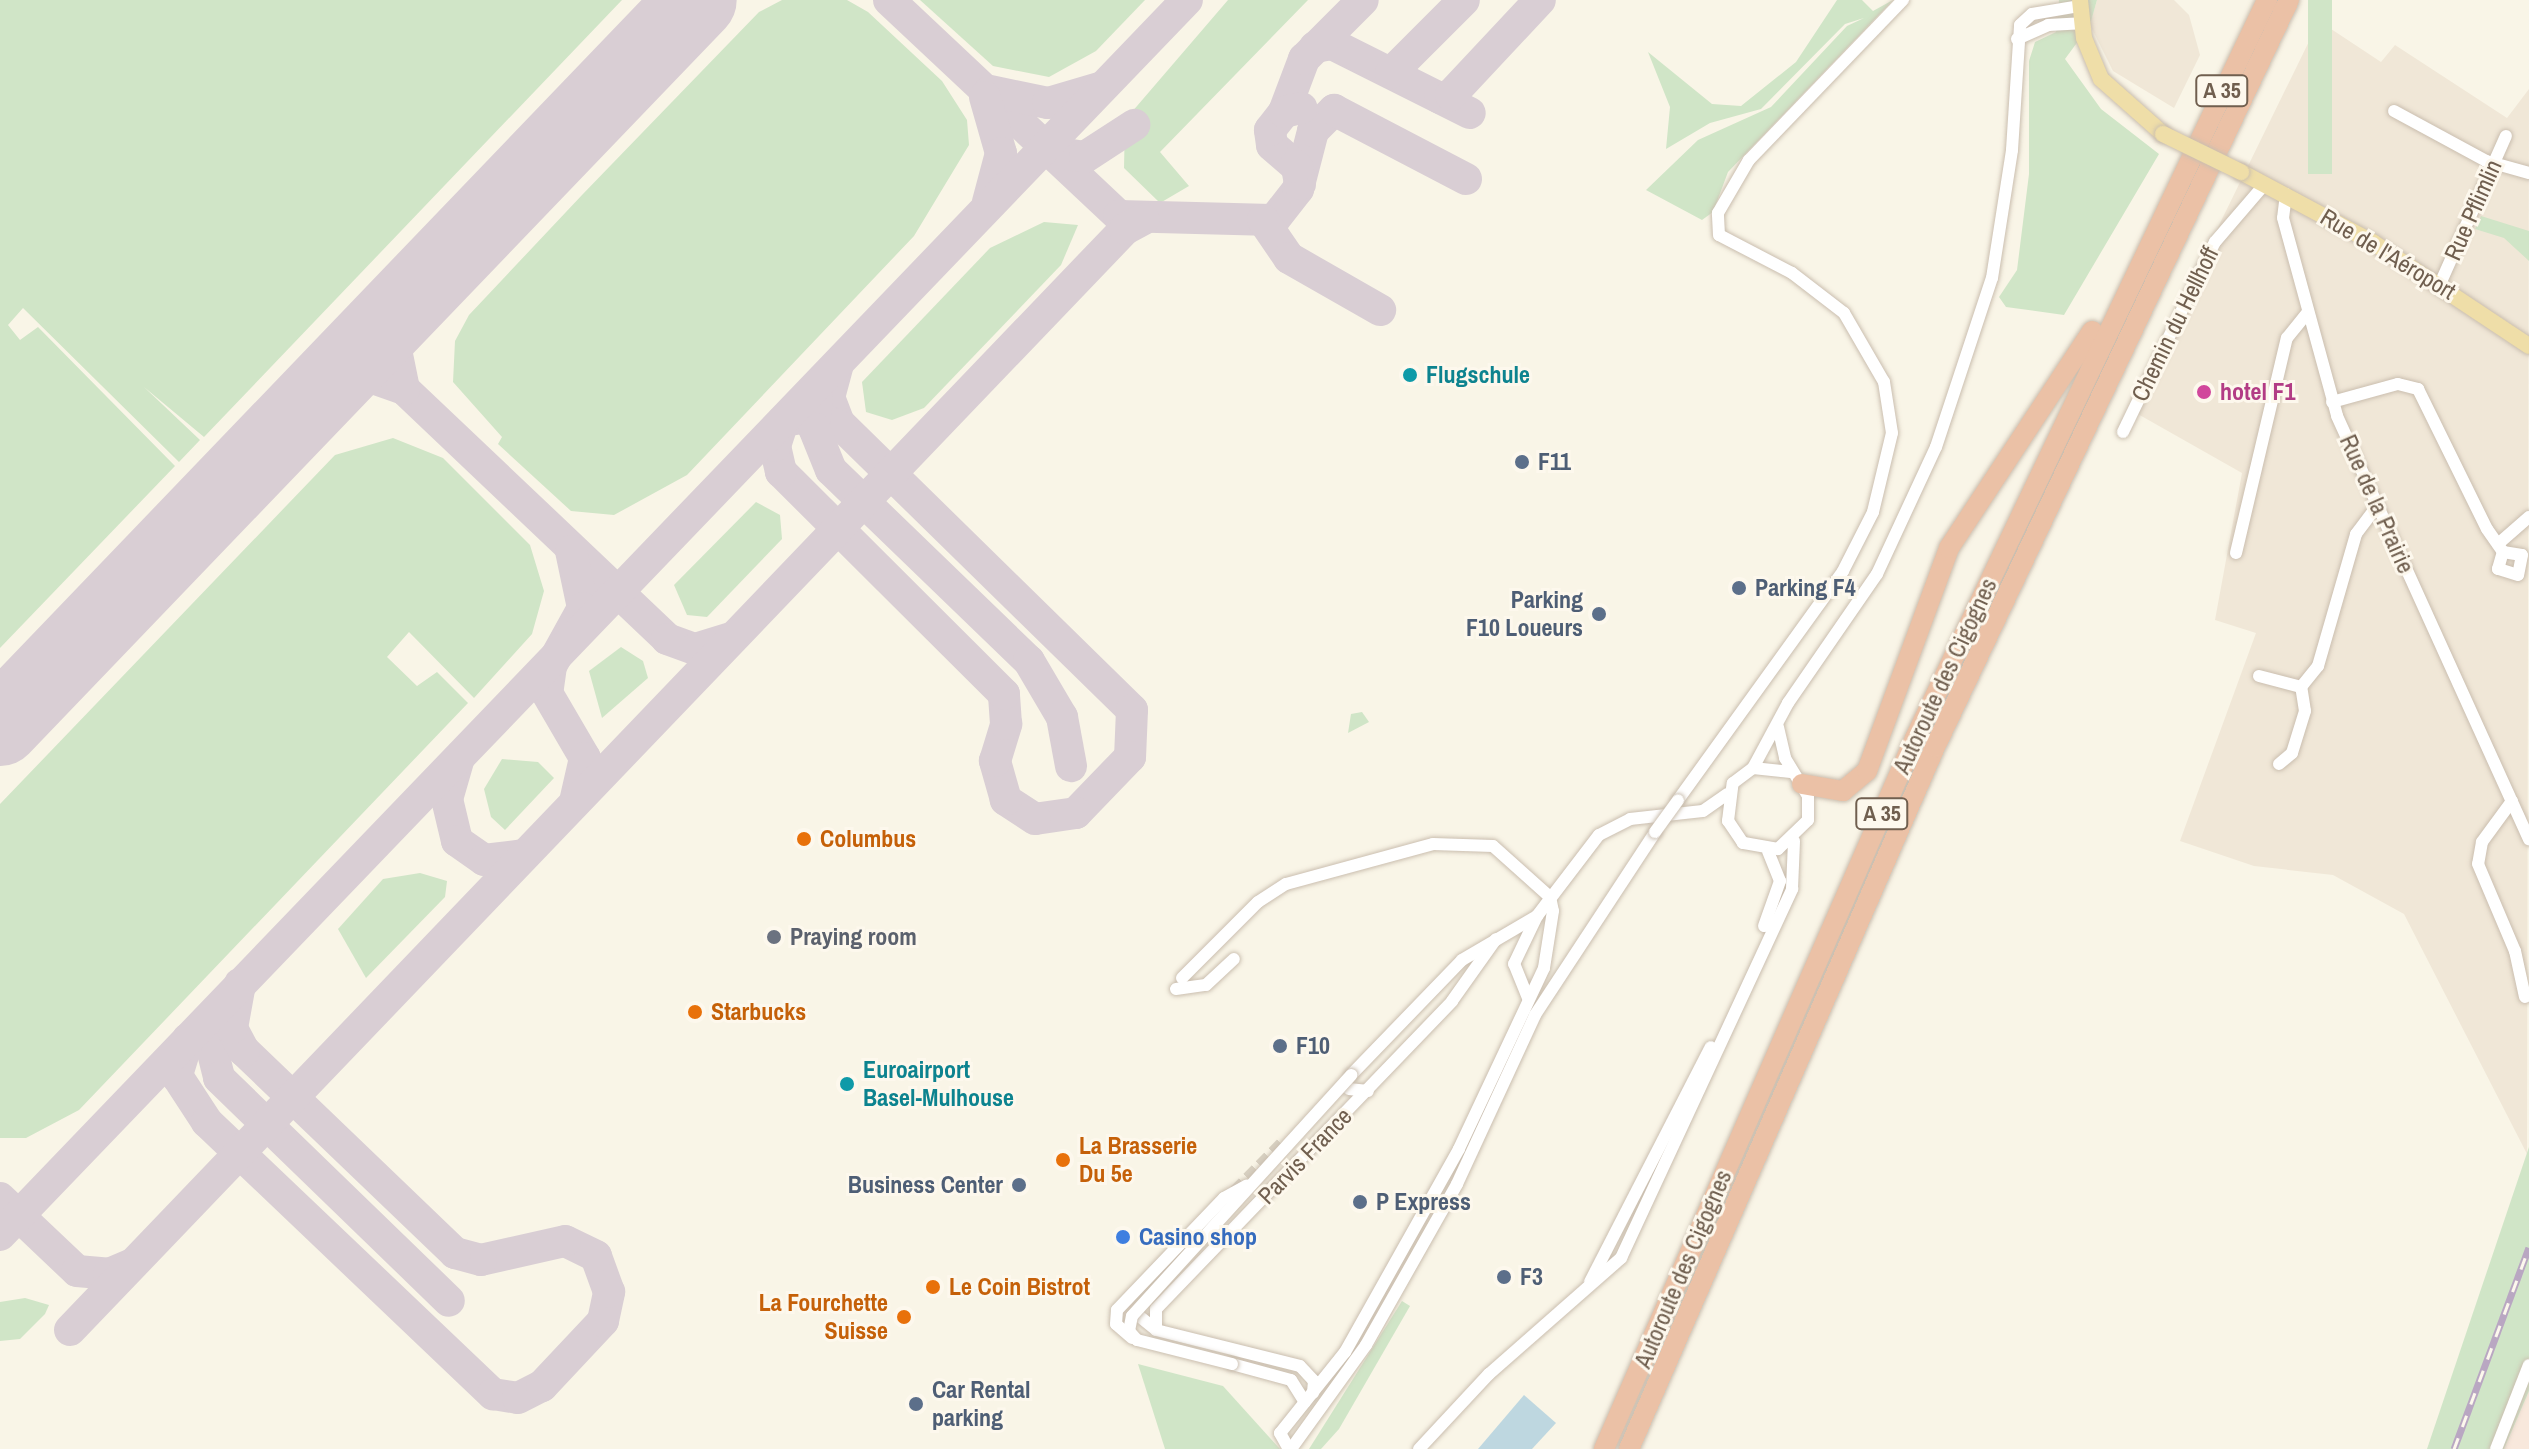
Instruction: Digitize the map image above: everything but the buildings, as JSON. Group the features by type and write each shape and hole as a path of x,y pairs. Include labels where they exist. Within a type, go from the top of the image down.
{"highway":[{"name":"Autoroute des Cigognes","path":"1604,1449 1915,738 2126,286 2267,0"},
{"name":"Autoroute des Cigognes","path":"1629,1449 1935,747 2289,0"},
{"path":"1797,778 1843,791 1867,771 1949,548 2126,286"},
{"path":"1642,1449 1675,1347"}],"main road":[{"name":"Rue de l'Aéroport","path":"2080,3 2081,23 2101,79 2163,134 2286,194 2440,284 2529,346"}],"street":[{"path":"1234,959 1206,985 1179,983 1258,902 1286,884 1433,844 1486,842 1550,897 1555,933 1528,998 1421,1220 1309,1398 1280,1433 1290,1449 1306,1432 1426,1243 1535,1015 1655,832 1843,571 1873,512 1892,433 1884,382 1873,356 1817,289 1719,235 1718,213 1749,160 1903,0"},
{"path":"1528,998 1514,964 1537,916 1550,897 1612,826 1703,811 1727,794 1753,768 1877,574 1936,447 1992,278 2012,150 2017,39 2032,14 2080,3"},
{"path":"2017,39 2048,25 2081,23"},
{"path":"2394,111 2496,163 2529,173"},
{"name":"Rue Pflimlin","path":"2440,284 2506,136"},
{"name":"Chemin du Hellhoff","path":"2123,432 2215,242 2264,185"},
{"name":"Rue de la Prairie","path":"2286,194 2283,218 2332,402 2529,840"},
{"path":"2236,553 2287,338 2307,313"},
{"path":"2332,402 2398,384 2418,389 2501,548 2529,517"},
{"path":"2279,764 2292,753 2305,711 2301,687 2318,666 2360,523 2377,506"},
{"path":"2259,676 2301,687"},
{"path":"1759,947 1792,889 1794,841 1810,808 1778,727"},
{"path":"1753,768 1797,778"},
{"path":"1422,1449 1489,1374 1621,1258 1653,1194 1759,947 1780,881 1768,851 1734,834 1727,794"},
{"path":"2512,801 2478,855 2515,951 2525,997"},
{"path":"1768,851 1794,841"},
{"path":"1309,1398 1291,1380 1137,1340 1129,1331 1132,1316 1351,1075 1462,960 1537,916"},
{"name":"Parvis France","path":"1156,1330 1156,1309 1452,1001 1496,939"},
{"path":"2515,951 2529,945"},
{"path":"1574,1301 1614,1247 1647,1168 1724,1028"},
{"path":"1349,1089 1368,1091"},
{"path":"1647,1168 1653,1194"},
{"path":"1139,1316 1156,1330 1300,1366 1314,1381 1309,1398"},
{"path":"2496,1449 2529,1365"}],"shaded area":[{"path":"2097,0 2174,0 2189,15 2200,55 2174,108 2113,71 2090,25"},
{"path":"2319,21 2381,62 2395,45 2507,118 2529,89 2527,1154 2404,914 2333,875 2254,866 2180,841 2256,633 2215,620 2242,473 2129,409"},
{"path":"2529,1391 2529,1449 2504,1449 2508,1441"}],"green space":[{"path":"0,0 622,0 204,437 144,387 200,440 179,462 23,308 8,325 20,340 38,327 175,466 0,648"},
{"path":"782,0 847,0 868,12 942,81 967,120 969,145 914,236 687,475 614,515 571,511 498,444 502,437 453,382 455,341 469,315 582,195 759,12"},
{"path":"920,0 1145,0 1096,51 1049,77 993,66"},
{"path":"1228,0 1308,0 1160,152 1189,186 1160,203 1124,168 1125,120"},
{"path":"1837,0 1862,0 1873,11 1893,0 1728,172 1713,212 1702,220 1646,190 1698,140 1771,107 1847,26 1864,18 1845,24 1761,109 1710,123 1666,149 1670,107 1648,52 1712,104 1741,106 1796,62"},
{"path":"2059,0 2097,0 2090,25 2065,59 2101,109 2159,154 2064,315 2006,307 1999,297 2017,270 2029,174 2029,61 2035,42 2056,32"},
{"path":"2308,0 2332,0 2332,174 2308,174"},
{"path":"2481,216 2529,231 2529,261 2504,238 2475,229"},
{"path":"1044,222 1078,225 1061,265 924,408 892,420 866,412 862,382 990,248"},
{"path":"393,438 443,458 530,545 544,591 532,634 474,698 409,632 387,657 417,686 437,672 468,703 79,1110 26,1138 0,1138 0,804 335,455"},
{"path":"756,502 780,515 782,539 707,617 687,615 674,585"},
{"path":"621,647 643,661 648,678 602,718 589,671"},
{"path":"1362,712 1369,722 1348,733 1351,714"},
{"path":"502,759 538,762 554,778 505,830 491,817 484,789"},
{"path":"420,873 447,881 445,897 366,978 338,929 383,879"},
{"path":"2529,1147 2529,1391 2504,1449 2427,1449"},
{"path":"25,1298 49,1305 45,1314 20,1339 0,1341 0,1302"},
{"path":"1402,1301 1410,1306 1339,1429 1321,1449 1309,1449"},
{"path":"1138,1364 1223,1386 1280,1449 1165,1449"}],"water":[{"path":"1524,1395 1556,1423 1532,1449 1478,1449"}],"taxiway":[{"path":"889,0 1119,216 1274,220 1298,189 1313,131 1334,110 1466,179"},
{"path":"0,1235 1187,0"},
{"path":"1284,112 1304,59 1363,0"},
{"path":"1391,73 1464,0"},
{"path":"1440,98 1451,95 1540,0"},
{"path":"1315,47 1332,44 1470,113"},
{"path":"990,91 1048,103 1099,88"},
{"path":"985,97 1001,153 988,202"},
{"path":"1300,184 1297,167 1272,145 1270,130 1284,112 1302,108"},
{"path":"1047,151 1085,157 1134,125"},
{"path":"70,1330 1125,229 1144,219"},
{"path":"1263,220 1289,258 1380,310"},
{"path":"321,392 361,374 404,389 393,335 411,298"},
{"path":"838,364 829,397 839,423 1132,710 1130,757 1076,813 1035,819 1006,800 995,761 1006,724 1004,694 781,472 775,446 783,421 814,416 844,428"},
{"path":"404,389 667,639 695,649 732,638"},
{"path":"817,399 814,428 831,470 1029,661 1062,717 1071,766"},
{"path":"571,551 583,608 551,666 547,693 585,758 575,802"},
{"path":"458,761 447,799 457,841 484,860 525,855"},
{"path":"188,1039 177,1076 207,1122 493,1394 518,1398 542,1386 603,1321 609,1292 596,1256 565,1241 481,1260 455,1253 244,1051 232,1028 240,984"},
{"path":"222,1006 211,1045 219,1078 449,1301"},
{"path":"0,1198 77,1271 109,1274 132,1264"}],"runway":[{"path":"0,726 697,0"}],"tunnel":[{"path":"1235,1191 1284,1141"}],"railway":[{"path":"2454,1449 2529,1247"}],"place":[{"name":"Flugschule","path":"1410,375"},
{"name":"hotel F1","path":"2204,392"},
{"name":"F11","path":"1522,462"},
{"name":"Parking F4","path":"1739,588"},
{"name":"Parking F10 Loueurs","path":"1599,614"},
{"name":"Columbus","path":"804,839"},
{"name":"Praying room","path":"774,937"},
{"name":"Starbucks","path":"695,1012"},
{"name":"F10","path":"1280,1046"},
{"name":"Euroairport Basel-Mulhouse","path":"847,1084"},
{"name":"La Brasserie Du 5e","path":"1063,1160"},
{"name":"Business Center","path":"1019,1185"},
{"name":"P Express","path":"1360,1202"},
{"name":"Casino shop","path":"1123,1237"},
{"name":"F3","path":"1504,1277"},
{"name":"Le Coin Bistrot","path":"933,1287"},
{"name":"La Fourchette Suisse","path":"904,1317"},
{"name":"Car Rental parking","path":"916,1404"}]}
